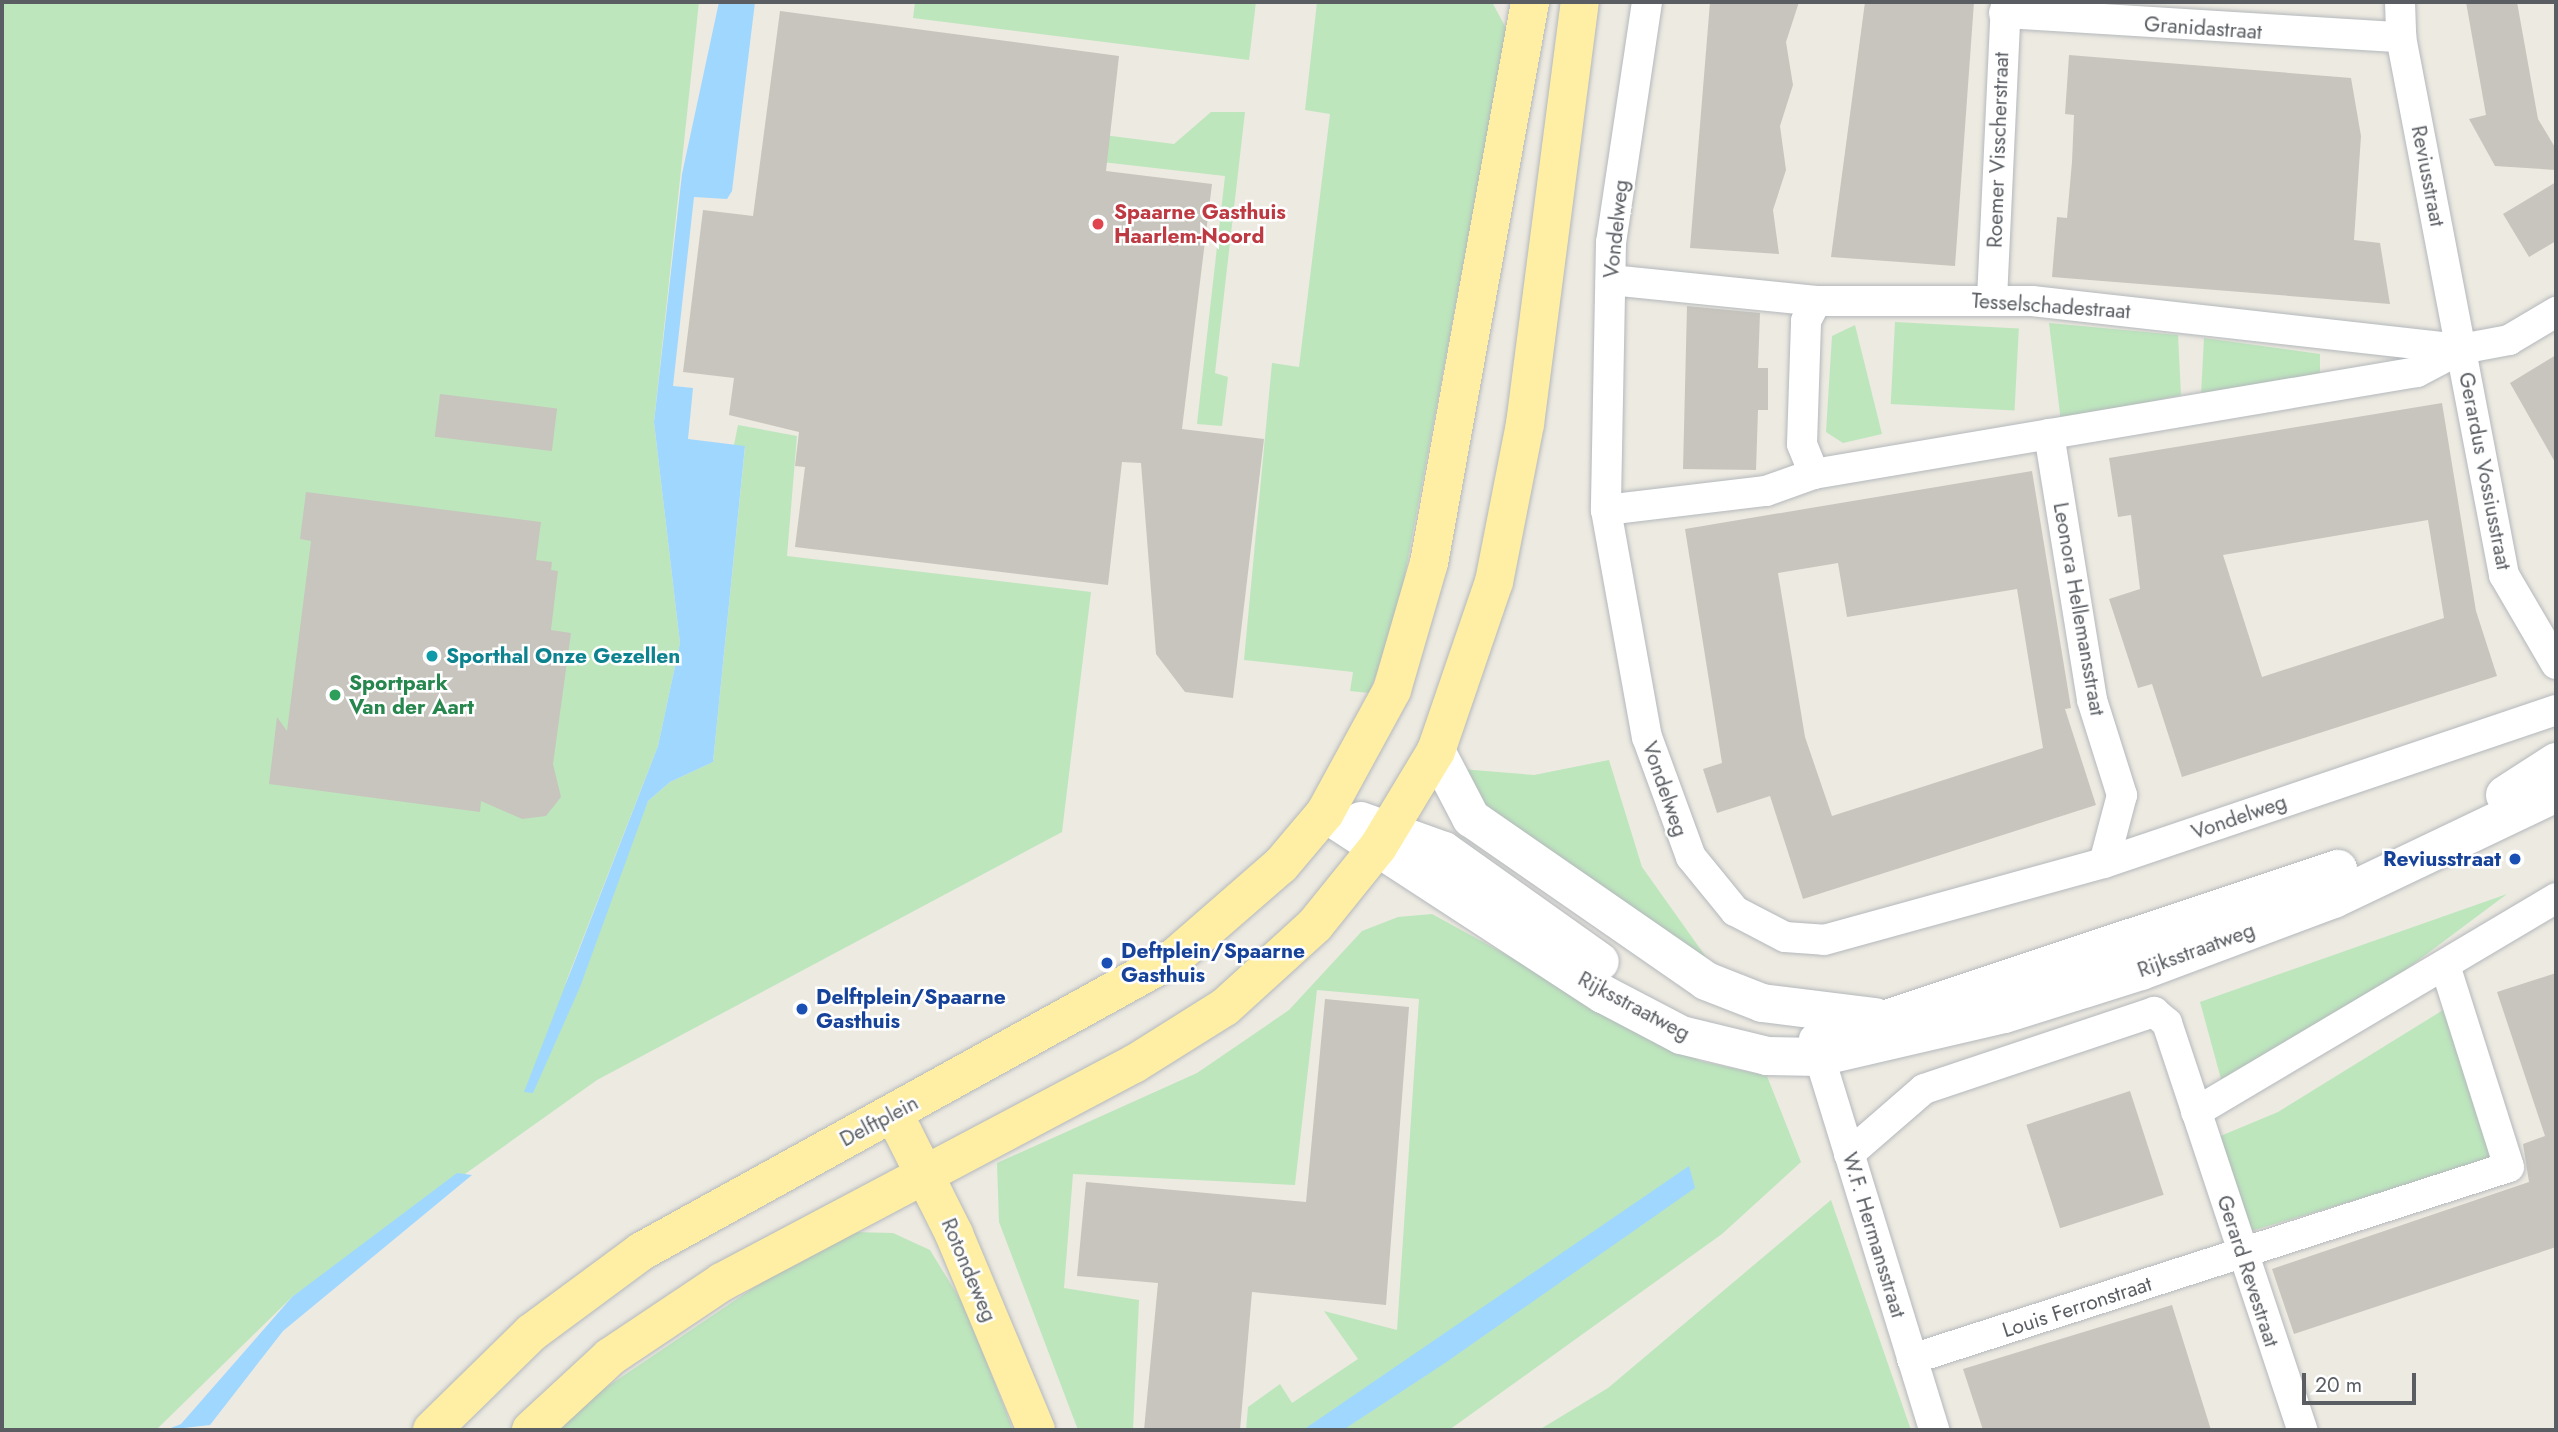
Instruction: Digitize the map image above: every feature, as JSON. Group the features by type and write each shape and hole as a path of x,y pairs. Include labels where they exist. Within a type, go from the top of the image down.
{"main road":[{"path":"1325,813 1392,690 1429,563 1530,2"},
{"path":"531,1430 610,1357 722,1282 925,1172 1135,1064 1225,1007 1315,925 1385,837 1436,751 1468,671 1510,505 1580,2"},
{"name":"Rijksstraatweg","path":"1436,751 1471,817 1706,981 1762,1003 1877,1018"},
{"name":"Rijksstraatweg","path":"1817,1048 1853,1033 1877,1018 2323,876 2503,796 2556,762"},
{"name":"Rijksstraatweg","path":"1325,813 1385,837 1603,994 1681,1035 1767,1056 2004,1014 2141,971 2334,899 2556,793"},
{"name":"Delftplein","path":"432,1430 531,1333 642,1251 1175,957 1281,865 1325,813"},
{"name":"Rotondeweg","path":"894,1114 925,1172 1036,1430"}],"street":[{"name":"Vondelweg","path":"1647,2 1611,280 1606,510 1623,626 1651,749 1691,857 1735,911 1785,937 1824,940 2104,863 2556,710"},
{"name":"Reviusstraat","path":"2400,2 2402,37 2461,349"},
{"name":"Granidastraat","path":"2005,7 2402,37"},
{"name":"Roemer Visscherstraat","path":"1992,299 2005,7"},
{"name":"Tesselschadestraat","path":"1611,280 1816,301 1992,299 2461,349 2509,340 2556,312"},
{"path":"1814,474 1802,444 1806,321 1816,301"},
{"name":"Tesselschadestraat","path":"1606,510 1766,491 1814,474 2417,372 2461,349"},
{"name":"Gerardus Vossiusstraat","path":"2461,349 2504,575 2556,664"},
{"name":"Leonora Hellemansstraat","path":"2049,435 2092,700 2122,795 2104,863"},
{"path":"2196,1112 2556,898"},
{"path":"2241,1254 2509,1167 2445,965"},
{"name":"Rijksstraatweg","path":"1849,1154 1924,1089 2154,1012 2167,1023 2196,1112"},
{"name":"W.F. Hermansstraat","path":"1817,1048 1934,1430"},
{"name":"Gerard Revestraat","path":"2196,1112 2241,1254 2302,1430"},
{"name":"Louis Ferronstraat","path":"1912,1359 2241,1254"}],"green space":[{"name":"Sportpark Van der Aart","path":"2,2 699,2 654,422 680,643 658,746 564,987 648,801 670,782 713,762 745,447 734,445 738,425 797,436 787,556 1091,592 1062,832 597,1080 292,1297 156,1430 2,1430"},
{"path":"915,2 1256,2 1249,60 913,18"},
{"path":"1317,2 1492,2 1507,30 1395,628 1369,693 1350,691 1353,672 1244,660 1272,363 1299,367 1330,114 1305,110"},
{"path":"1211,112 1245,112 1215,373 1228,377 1222,426 1197,424 1225,176 969,147 1010,123 1174,144"},
{"path":"1895,322 2019,328 2015,410 1891,404"},
{"path":"2049,323 2178,335 2181,395 2061,422"},
{"path":"1855,325 1882,434 1843,443 1826,432 1832,336"},
{"path":"2204,338 2320,354 2320,373 2201,395"},
{"path":"1609,760 1642,867 1716,971 1481,807 1461,769 1534,775"},
{"path":"2507,894 2404,971 2242,1074 2221,1079 2200,1002"},
{"path":"1432,914 1700,1061 1767,1076 1801,1162 1722,1234 1449,1430 1246,1430 1248,1407 1280,1384 1292,1403 1358,1359 1324,1311 1397,1330 1419,999 1317,990 1295,1185 1073,1174 1064,1288 1139,1300 1133,1430 1078,1430 999,1222 997,1163 1197,1073 1289,1010 1362,931 1398,917"},
{"path":"2448,1007 2493,1159 2248,1232 2218,1137 2278,1112"},
{"path":"1831,1200 1911,1430 1539,1430 1608,1388"},
{"path":"852,1232 893,1233 930,1250 966,1309 1013,1430 559,1430 589,1399 768,1278"}],"water":[{"path":"719,2 755,2 732,191 727,199 694,197 673,386 693,388 688,439 745,446 713,762 670,782 648,801 580,987 533,1093 524,1092 658,746 680,643 654,422 682,174"},
{"path":"1689,1166 1695,1188 1445,1363 1343,1430 1303,1430"},
{"path":"457,1173 472,1175 283,1331 210,1425 166,1430 181,1424 292,1297"}],"building":[{"path":"1710,2 1799,2 1786,42 1793,85 1780,126 1786,170 1773,210 1779,254 1690,248"},
{"path":"1865,2 1974,2 1955,266 1831,257"},
{"path":"2466,2 2517,2 2538,119 2556,149 2556,170 2495,166 2469,119 2486,115"},
{"path":"780,11 1119,56 1106,171 1212,184 1182,429 1264,439 1233,698 1185,692 1156,654 1141,463 1122,462 1108,585 795,547 805,467 795,466 799,432 729,415 734,378 683,372 703,210 753,216"},
{"path":"2069,55 2351,78 2361,136 2354,240 2380,243 2390,304 2052,277 2057,217 2067,218 2072,162 2074,115 2065,114"},
{"path":"2556,182 2556,241 2529,257 2503,214"},
{"path":"1687,306 1760,313 1758,368 1768,368 1768,410 1758,410 1756,470 1683,469"},
{"path":"2556,355 2556,464 2510,383"},
{"path":"440,394 557,408 552,451 435,437"},
{"path":"2442,403 2476,611 2497,676 2182,777 2152,684 2138,688 2109,599 2140,589 2131,515 2118,517 2109,458","holes":["2428,520 2444,618 2262,677 2223,555"]},
{"path":"2032,471 2071,708 2065,709 2096,805 1803,899 1770,796 1717,813 1703,769 1722,763 1685,529","holes":["1838,563 1847,617 2017,589 2043,748 1832,816 1805,737 1778,573"]},
{"name":"Sporthal Onze Gezellen","path":"306,492 541,522 536,560 552,562 551,570 558,571 551,630 571,633 553,764 561,797 546,816 522,819 481,801 480,812 269,784 277,717 287,731 311,541 300,539"},
{"path":"2556,973 2556,1247 2294,1334 2272,1269 2529,1182 2523,1144 2545,1136 2497,992"},
{"path":"1325,999 1409,1007 1386,1305 1252,1292 1240,1430 1144,1430 1158,1283 1077,1276 1086,1182 1306,1202"},
{"path":"2130,1091 2164,1195 2060,1228 2026,1125"},
{"path":"2172,1305 2211,1430 1983,1430 1963,1369"}],"place":[{"name":"Spaarne Gasthuis Haarlem-Noord","path":"1098,224"},
{"name":"Sporthal Onze Gezellen","path":"432,656"},
{"name":"Sportpark Van der Aart","path":"335,695"},
{"name":"Reviusstraat","path":"2515,859"},
{"name":"Deftplein/Spaarne Gasthuis","path":"1107,963"},
{"name":"Delftplein/Spaarne Gasthuis","path":"802,1009"}]}
